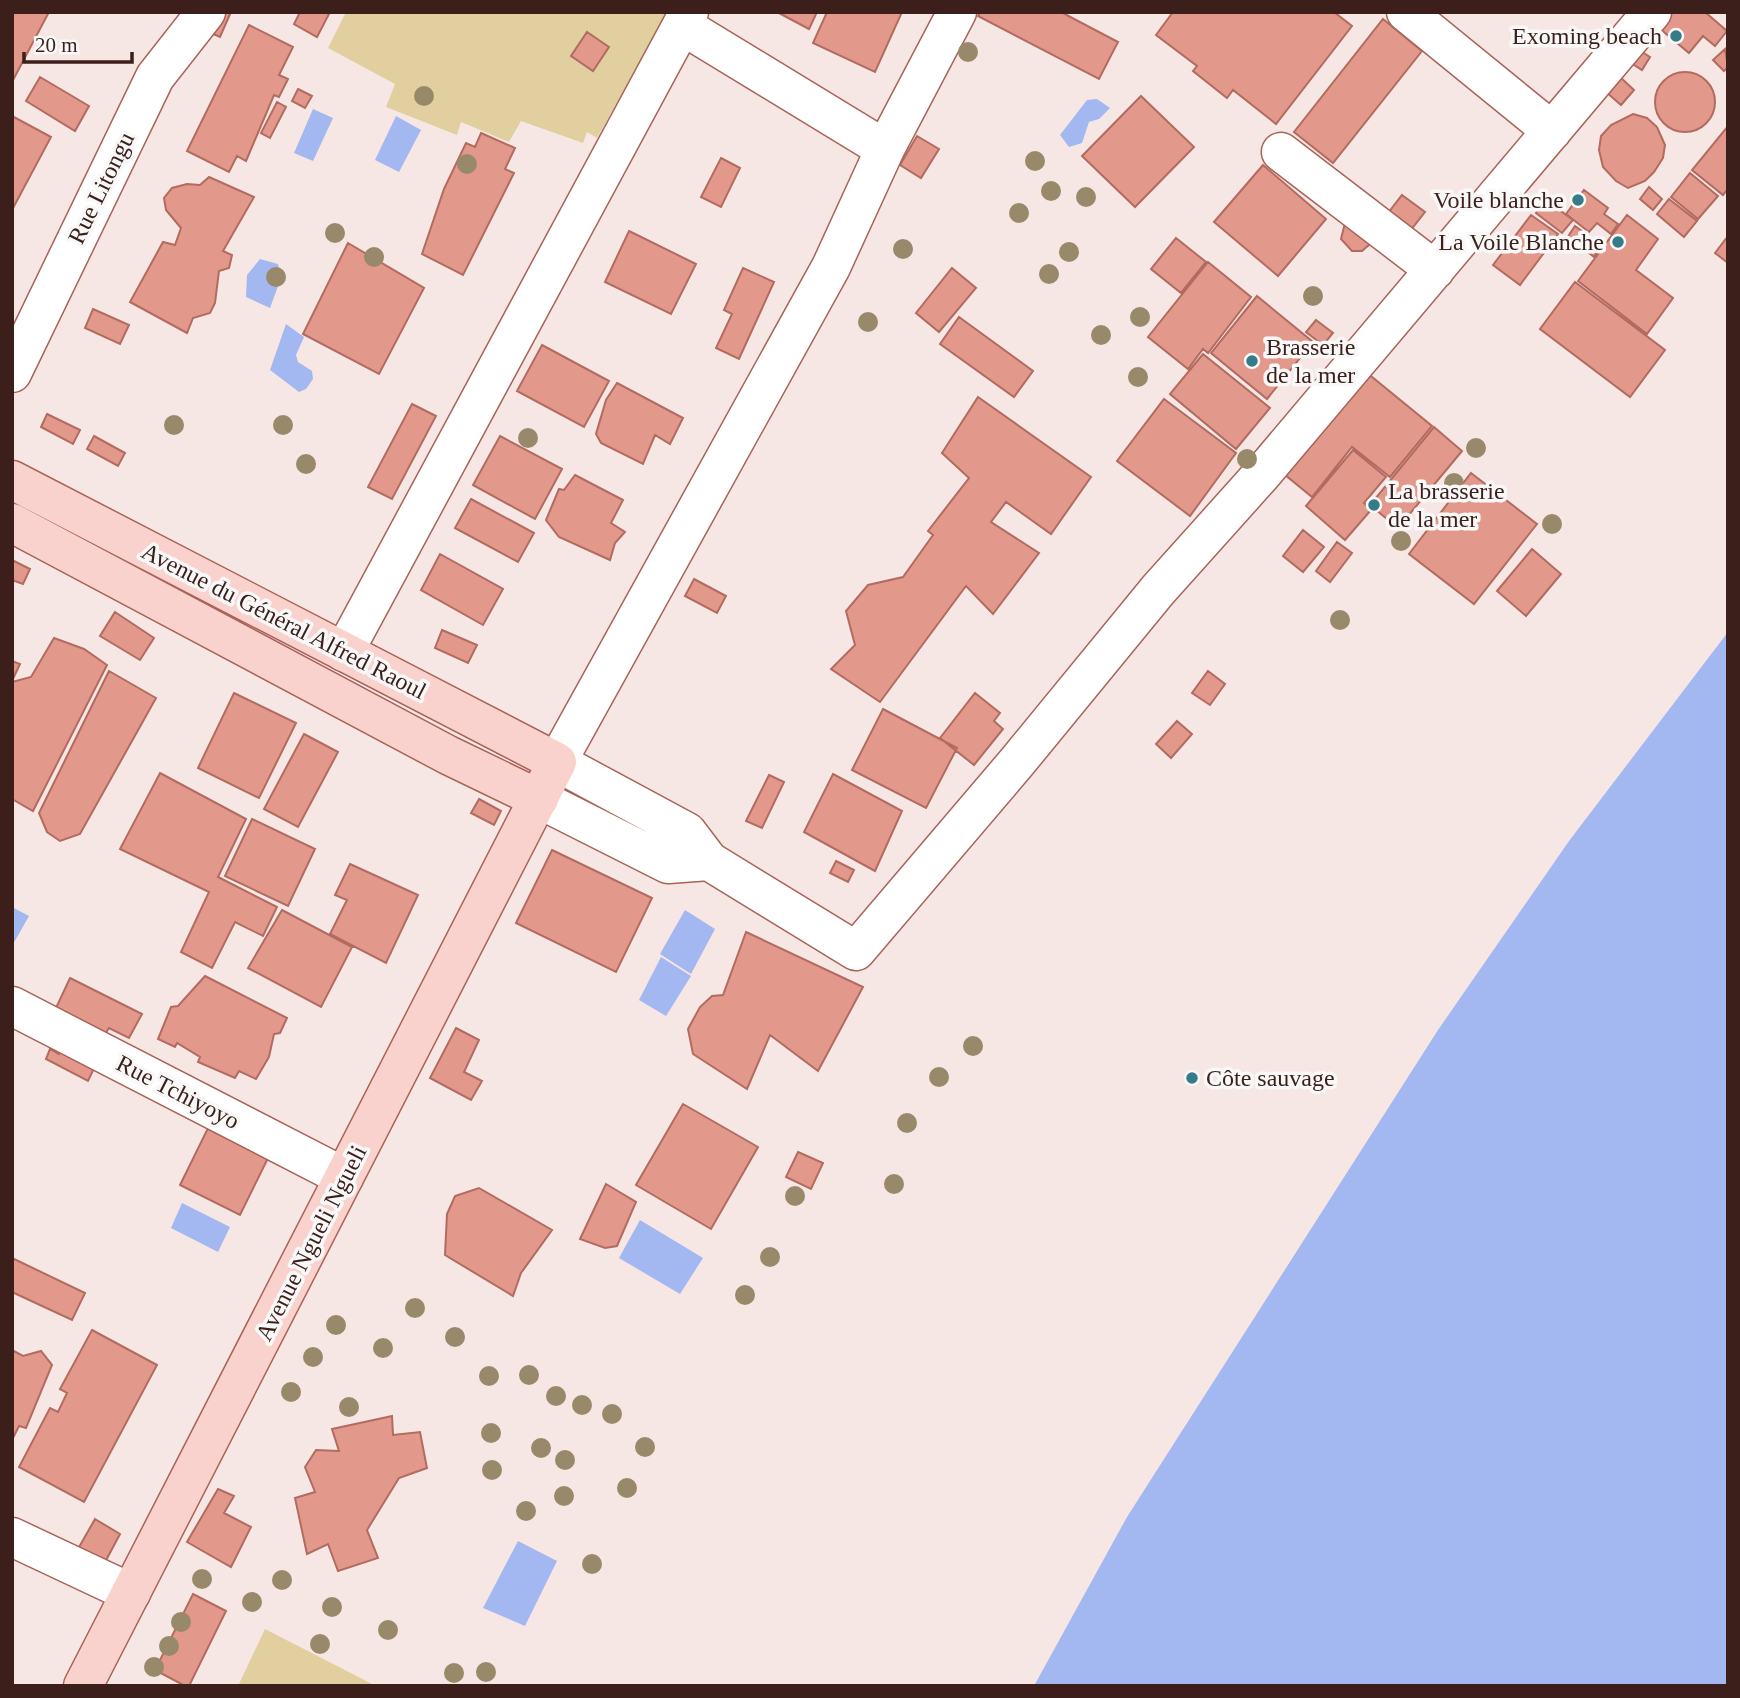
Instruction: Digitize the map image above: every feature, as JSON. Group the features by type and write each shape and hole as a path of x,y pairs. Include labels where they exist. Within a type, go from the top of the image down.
{"street":[{"name":"Rue Litongu","path":"12,373 155,77 206,12"},
{"path":"957,12 885,149 831,267 557,762 687,832 709,862 856,951 1017,762 1158,590 1262,474 1652,12"},
{"path":"1406,12 1552,131"},
{"path":"344,652 686,19 885,149"},
{"path":"1281,152 1435,270"},
{"name":"Avenue du Général Alfred Raoul","path":"12,480 557,762"},
{"name":"Avenue du Général Alfred Raoul","path":"12,523 448,755 539,799"},
{"name":"Avenue Ngueli Ngueli","path":"83,1686 557,762"},
{"path":"539,799 668,863 709,862"},
{"name":"Rue Tchiyoyo","path":"12,1006 344,1177"},
{"path":"12,1537 131,1593"}],"shaded area":[{"path":"346,12 667,12 597,138 587,132 583,143 521,121 509,142 461,122 457,135 386,107 395,84 328,48"},
{"path":"265,1629 376,1686 238,1686"}],"water":[{"path":"1097,99 1110,108 1099,119 1089,122 1082,143 1069,147 1060,135 1087,100"},
{"path":"313,109 333,118 313,161 294,153"},
{"path":"396,116 421,130 399,172 375,160"},
{"path":"260,259 278,264 281,278 270,308 246,297 247,275"},
{"path":"286,324 304,337 296,355 298,362 312,371 313,379 306,389 299,392 270,370"},
{"path":"1728,632 1728,1686 1034,1686 1127,1517 1438,1030 1569,841"},
{"path":"12,907 29,916 12,946"},
{"path":"685,910 715,929 691,974 660,954"},
{"path":"661,957 691,976 666,1016 639,1000"},
{"path":"182,1203 230,1227 218,1252 171,1228"},
{"path":"640,1220 703,1258 680,1294 619,1258"},
{"path":"518,1541 557,1561 525,1626 483,1608"}],"building":[{"path":"12,12 49,12 12,82"},
{"path":"203,12 231,12 220,37 197,27"},
{"path":"300,12 330,12 317,37 294,24"},
{"path":"777,12 817,12 809,29"},
{"path":"827,12 902,12 875,72 813,43"},
{"path":"980,12 1061,12 1118,42 1099,79 978,16"},
{"path":"1173,12 1334,12 1352,26 1276,124 1233,90 1227,98 1193,71 1197,66 1156,35"},
{"path":"1670,12 1705,12 1727,31 1715,46 1703,36 1689,53 1658,27"},
{"path":"1383,19 1422,51 1333,163 1294,132"},
{"path":"249,25 293,47 279,75 288,79 279,97 274,95 246,161 237,156 229,172 187,151"},
{"path":"587,32 609,47 593,71 571,56"},
{"path":"1725,49 1728,67 1724,71 1713,60"},
{"path":"1639,50 1650,57 1642,70 1631,63"},
{"path":"1685,72 1702,77 1710,85 1715,102 1710,119 1702,127 1685,132 1668,127 1660,119 1655,102 1660,85 1668,77"},
{"path":"1619,76 1634,90 1621,105 1606,92"},
{"path":"40,77 89,106 75,131 26,101"},
{"path":"298,89 312,96 305,108 292,101"},
{"path":"1141,96 1194,147 1135,207 1082,156"},
{"path":"277,102 286,107 270,138 261,133"},
{"path":"1633,114 1647,118 1657,127 1665,145 1663,158 1654,172 1645,181 1628,188 1616,181 1603,167 1599,150 1601,136 1611,125"},
{"path":"12,116 51,137 12,210"},
{"path":"1728,126 1728,189 1723,195 1692,170"},
{"path":"481,133 515,148 505,169 514,173 463,275 422,254 444,189 466,143 475,147"},
{"path":"917,136 939,149 921,178 900,165"},
{"path":"721,158 740,168 721,207 701,197"},
{"path":"1263,165 1326,219 1278,276 1214,222"},
{"path":"1690,173 1718,196 1698,219 1671,197"},
{"path":"209,177 254,197 223,251 232,255 229,268 219,271 215,303 210,313 193,318 187,333 130,302 163,242 175,245 181,228 166,210 164,198 172,188 187,184 200,185"},
{"path":"1649,187 1662,199 1653,210 1640,199"},
{"path":"1584,190 1608,208 1604,214 1618,224 1611,234 1597,223 1589,232 1566,214"},
{"path":"1402,195 1425,212 1410,231 1388,213"},
{"path":"1669,199 1697,221 1684,237 1657,214"},
{"path":"1546,200 1573,220 1562,233 1536,213"},
{"path":"1531,215 1558,234 1520,285 1493,265"},
{"path":"1627,215 1658,239 1636,270 1673,298 1647,334 1578,281"},
{"path":"1345,223 1370,244 1362,251 1352,251 1341,239"},
{"path":"1575,226 1587,235 1578,246 1567,238"},
{"path":"629,231 696,264 671,314 605,282"},
{"path":"1728,236 1728,263 1715,253"},
{"path":"1176,238 1206,262 1181,293 1151,269"},
{"path":"1589,240 1600,248 1594,257 1583,248"},
{"path":"348,243 424,288 379,374 303,334"},
{"path":"1208,262 1251,297 1208,353 1203,349 1188,369 1148,337"},
{"path":"743,268 774,282 739,359 716,348 732,314 724,310"},
{"path":"952,268 976,288 939,332 916,313"},
{"path":"1575,282 1665,350 1630,397 1540,329"},
{"path":"1257,296 1313,342 1267,399 1211,353"},
{"path":"93,309 129,325 120,344 85,328"},
{"path":"959,317 1033,371 1014,397 940,344"},
{"path":"1316,320 1333,333 1323,345 1306,332"},
{"path":"542,345 609,381 584,427 517,391"},
{"path":"1203,354 1270,408 1236,449 1170,394"},
{"path":"1366,372 1432,426 1390,477 1352,447 1312,497 1284,474"},
{"path":"617,383 683,418 670,444 655,435 643,464 601,443 596,434 606,400"},
{"path":"978,397 1091,477 1051,534 1006,502 991,522 1039,553 993,614 966,586 880,702 831,669 855,645 846,611 868,585 903,577 933,535 928,531 969,478 942,453"},
{"path":"1164,399 1236,453 1190,516 1117,461"},
{"path":"412,404 436,416 392,499 368,487"},
{"path":"47,414 80,430 73,444 41,427"},
{"path":"1434,427 1462,451 1398,528 1370,505"},
{"path":"94,436 125,453 118,466 87,449"},
{"path":"500,436 562,469 535,519 473,485"},
{"path":"1353,450 1386,477 1364,503 1371,510 1345,540 1306,506"},
{"path":"1471,473 1537,524 1474,604 1409,554"},
{"path":"575,475 623,500 611,523 625,532 615,543 610,560 559,537 546,520 559,489 564,490"},
{"path":"471,499 534,533 518,562 455,528"},
{"path":"1303,530 1324,547 1303,572 1283,556"},
{"path":"1337,542 1352,553 1330,582 1316,571"},
{"path":"1532,549 1561,574 1526,616 1497,591"},
{"path":"440,554 503,589 483,625 421,590"},
{"path":"12,560 30,569 23,584 12,580"},
{"path":"694,579 726,596 717,613 685,596"},
{"path":"115,612 154,638 140,660 100,636"},
{"path":"442,630 477,645 468,663 435,648"},
{"path":"54,638 84,649 107,665 33,811 12,799 12,682 31,677"},
{"path":"12,661 20,664 12,681"},
{"path":"109,671 156,698 80,834 60,841 47,832 39,813"},
{"path":"1208,671 1225,684 1210,705 1192,693"},
{"path":"234,693 296,723 259,798 198,768"},
{"path":"975,693 1000,713 994,721 1003,729 974,765 940,738"},
{"path":"883,709 957,748 926,808 852,770"},
{"path":"1177,721 1192,734 1171,758 1156,744"},
{"path":"304,734 338,752 298,827 264,809"},
{"path":"160,773 246,819 218,877 277,907 263,936 235,922 212,968 181,952 209,892 120,849"},
{"path":"833,774 902,811 875,871 804,832"},
{"path":"769,775 784,782 762,828 746,821"},
{"path":"479,799 501,811 494,825 471,813"},
{"path":"252,819 315,849 288,906 225,876"},
{"path":"552,850 652,898 616,972 516,923"},
{"path":"836,861 854,870 848,882 830,873"},
{"path":"350,864 418,895 386,963 330,934 347,900 335,895"},
{"path":"282,910 352,947 321,1007 248,968"},
{"path":"746,932 863,987 818,1071 770,1035 747,1089 693,1054 688,1029 700,1007 712,996 723,995"},
{"path":"205,976 287,1018 280,1033 274,1034 269,1057 256,1079 239,1071 235,1078 198,1062 200,1057 177,1043 175,1047 158,1039 171,1007 178,1006"},
{"path":"70,978 142,1014 129,1038 109,1028 105,1034 55,1010"},
{"path":"456,1028 479,1040 464,1072 482,1081 471,1100 430,1078"},
{"path":"64,1044 98,1060 88,1081 46,1059 50,1049 59,1054"},
{"path":"683,1104 758,1147 711,1229 636,1185"},
{"path":"211,1122 271,1152 240,1215 180,1185"},
{"path":"798,1152 823,1163 811,1189 786,1177"},
{"path":"606,1184 636,1202 617,1246 605,1248 580,1239"},
{"path":"479,1188 552,1230 521,1273 513,1296 445,1255 447,1214 455,1196"},
{"path":"12,1258 85,1293 72,1320 12,1292"},
{"path":"92,1330 157,1365 84,1502 19,1467 50,1408 58,1412 67,1393 60,1389"},
{"path":"12,1350 23,1356 41,1351 52,1365 26,1428 19,1426 12,1440"},
{"path":"392,1416 393,1435 420,1432 427,1468 399,1478 367,1530 378,1558 338,1571 328,1544 307,1554 295,1498 315,1492 305,1467 316,1450 339,1451 332,1429"},
{"path":"218,1489 234,1496 224,1513 251,1527 231,1567 187,1542"},
{"path":"95,1519 120,1534 104,1564 78,1549"},
{"path":"193,1594 226,1611 189,1686 185,1686 155,1670"}],"place":[{"name":"Exoming beach","path":"1676,36"},
{"name":"Voile blanche","path":"1578,200"},
{"name":"La Voile Blanche","path":"1618,242"},
{"name":"Brasserie de la mer","path":"1252,361"},
{"name":"La brasserie de la mer","path":"1374,505"},
{"name":"Côte sauvage","path":"1192,1078"}]}
